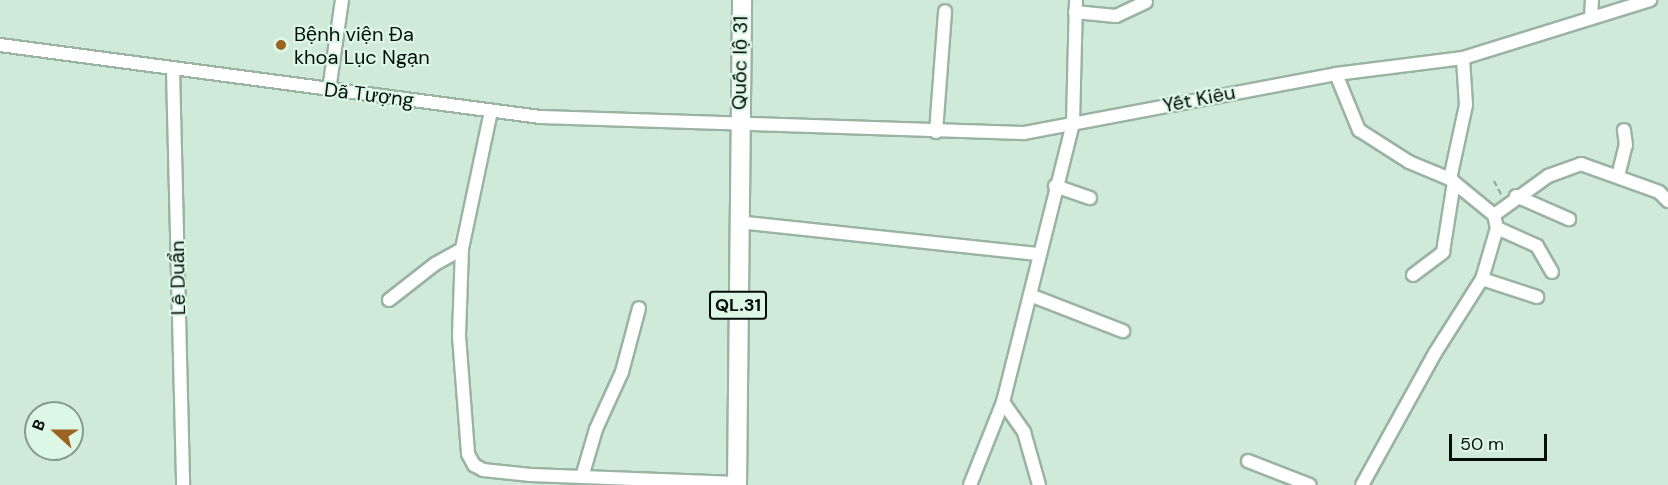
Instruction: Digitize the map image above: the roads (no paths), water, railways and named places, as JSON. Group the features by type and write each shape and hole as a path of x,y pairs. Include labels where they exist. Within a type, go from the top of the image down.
{"highway":[{"name":"Quốc lộ 31","path":"739,125 742,0"},
{"name":"QL.31","path":"737,484 739,125"}],"street":[{"path":"329,90 342,0"},
{"path":"1591,18 1592,0"},
{"name":"Yết Kiêu","path":"739,125 1023,133 1336,74 1463,58 1650,0"},
{"path":"970,485 1003,402 1055,186 1073,123 1076,6 1116,16 1146,2"},
{"path":"936,132 945,11"},
{"name":"Dã Tượng","path":"0,45 173,70 540,117 739,125"},
{"path":"1413,275 1443,252 1452,180 1466,105 1463,58"},
{"name":"Lê Duẩn","path":"173,70 183,485"},
{"path":"1336,74 1359,130 1409,162 1452,180 1494,215 1497,228 1482,279 1435,353 1362,485"},
{"path":"491,111 462,249 459,336 468,454 474,465 483,470 532,480 582,477 737,484"},
{"path":"1618,176 1626,145 1624,130"},
{"path":"1494,215 1511,200 1548,176 1581,164 1659,192 1668,201"},
{"path":"1055,186 1090,198"},
{"path":"1511,200 1569,219"},
{"path":"738,222 1038,254"},
{"path":"1497,228 1537,246 1551,272"},
{"path":"388,300 435,264 462,249"},
{"path":"1482,279 1537,297"},
{"path":"1030,295 1123,331"},
{"path":"582,477 596,429 622,372 639,308"},
{"path":"1003,402 1024,432 1039,485"},
{"path":"1248,461 1310,485"}],"place":[{"name":"Bệnh viện Đa khoa Lục Ngạn","path":"281,45"}]}
